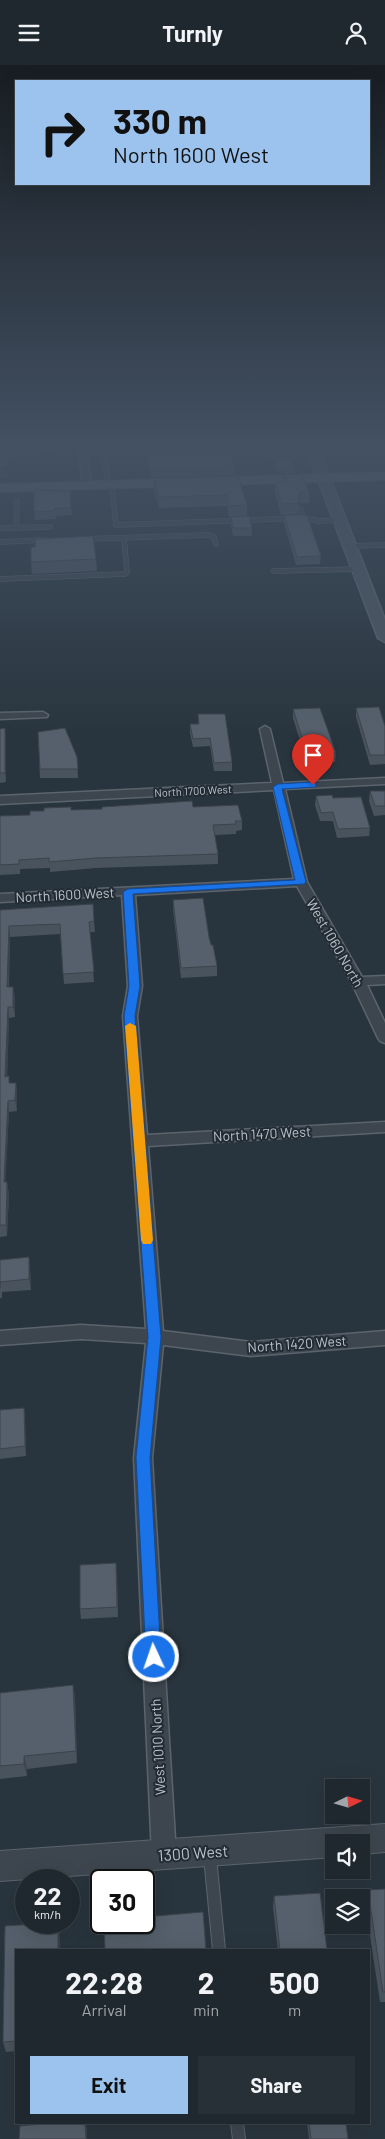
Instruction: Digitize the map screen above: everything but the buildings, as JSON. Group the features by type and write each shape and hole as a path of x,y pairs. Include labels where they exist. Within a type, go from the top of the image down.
{"main road":[{"path":"349,542 359,569 380,614 385,638"}],"street":[{"path":"0,717 43,715"},
{"name":"West 1060 North","path":"265,729 301,882 358,981 385,1038"},
{"name":"North 1700 West","path":"0,800 385,781"},
{"name":"North 1600 West","path":"0,899 301,882"},
{"name":"West 1010 North","path":"128,892 135,986 130,1016 155,1337 143,1458 164,1855"},
{"path":"358,981 385,980"},
{"name":"North 1470 West","path":"139,1141 385,1127"},
{"name":"North 1420 West","path":"0,1338 81,1332 155,1337 251,1349 385,1338"},
{"name":"1300 West","path":"0,1866 385,1838"}],"lane":[{"path":"0,579 125,574 127,572 124,542"},
{"path":"352,548 385,545"},
{"path":"352,548 385,549"},
{"path":"274,571 359,569"},
{"path":"209,1852 219,1949"},
{"path":"237,2124 239,2139"}],"slow traffic":[{"path":"130,1026 147,1240"}],"route":[{"path":"154,1657 143,1458 155,1337 130,1016 135,986 128,892 301,882 278,787 313,785"}]}
